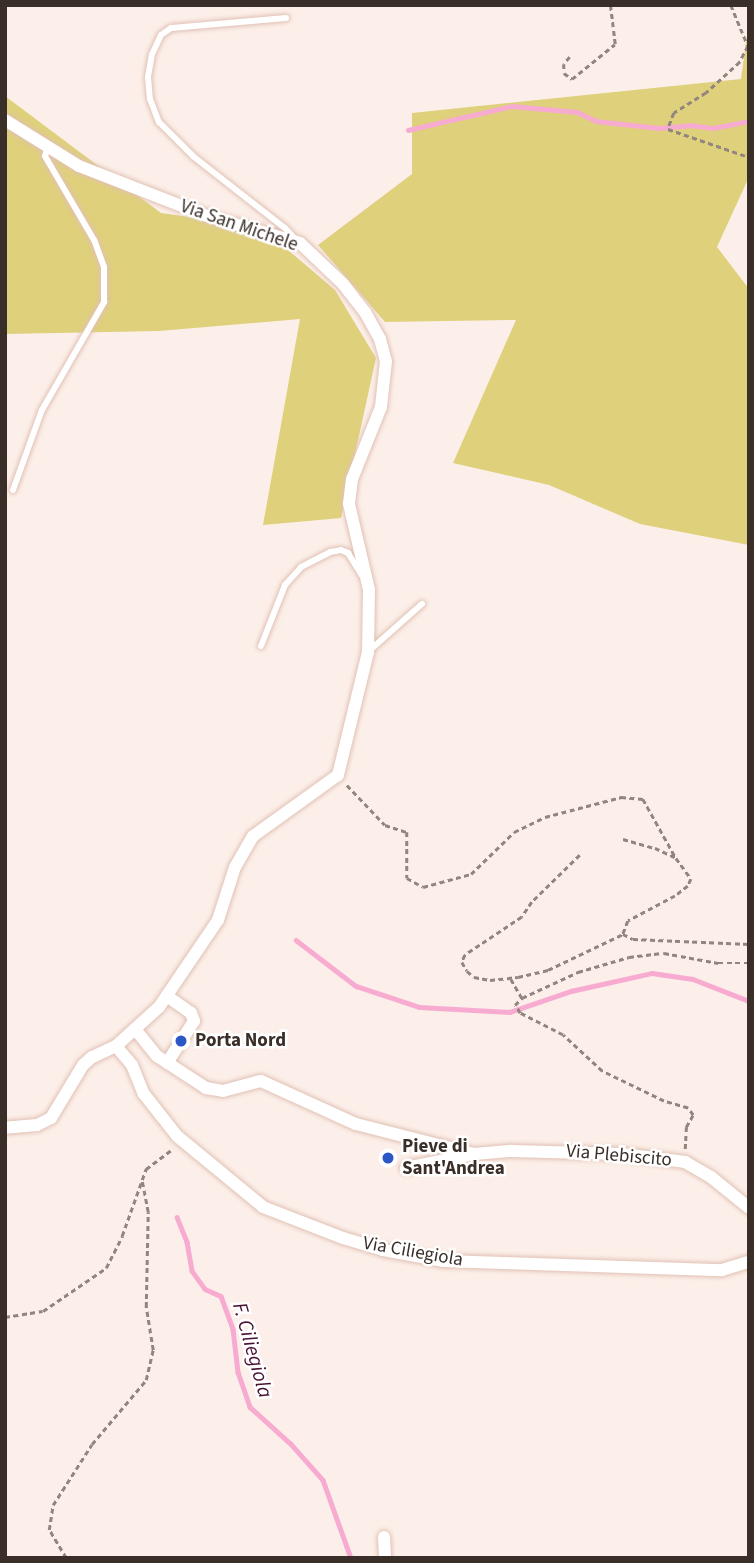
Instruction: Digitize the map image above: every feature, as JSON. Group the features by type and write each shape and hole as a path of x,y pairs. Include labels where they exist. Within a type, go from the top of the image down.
{"street":[{"name":"Via San Michele","path":"5,120 79,166 148,195 207,216 300,243 343,284 365,312 380,339 386,361 381,407 352,479 349,504 367,582 368,652 338,775"},
{"path":"5,1128 37,1125 51,1118 83,1065 116,1045 168,997 218,920 235,867 253,836 338,775"},
{"path":"167,1063 194,1021 191,1013 168,997"},
{"path":"135,1029 167,1063 206,1088 223,1091 261,1081 356,1124 474,1154"},
{"name":"Via Ciliegiola","path":"116,1045 132,1065 144,1094 163,1120 263,1207 300,1223 383,1250 444,1261 722,1270 749,1262"},
{"name":"Via Plebiscito","path":"474,1154 571,1151 685,1162 710,1177 749,1208"},
{"path":"406,1168 474,1154"},
{"path":"384,1537 385,1558"}],"lane":[{"path":"286,18 171,27 161,35 152,54 148,77 149,99 159,122 194,157 285,228 300,243"},
{"path":"13,490 41,410 104,302 104,267 94,240 45,156 48,146"},
{"path":"261,646 285,585 301,567 330,552 341,550 348,553 367,582"},
{"path":"368,652 422,604"}],"path":[{"path":"570,57 564,64 564,73 572,79 615,44 610,5"},
{"path":"731,5 748,46 740,62 706,93 674,113 668,129 749,156"},
{"path":"338,775 366,809 385,825 407,832 407,878 423,887 471,874 514,832 545,817 621,797 643,799 691,879 688,886 628,921 623,934 548,970 490,980 474,977 462,962 465,955 522,917 532,902 580,855"},
{"path":"623,839 655,848 676,858"},
{"path":"623,934 633,939 749,944"},
{"path":"685,1162 686,1127 692,1117 691,1111 602,1071 555,1029 517,1010 515,1005 522,998 578,972 629,957 664,953 718,963 749,963"},
{"path":"511,978 522,998"},
{"path":"5,1317 43,1311 106,1268 122,1236 146,1169 173,1149 190,1145"},
{"path":"66,1558 49,1531 53,1505 92,1444 146,1380 153,1350 146,1307 148,1212 142,1180"}],"shaded area":[{"path":"749,21 749,177 717,247 749,289 749,545 640,524 549,485 453,463 516,320 385,322 318,245 412,174 412,113 741,79"},
{"path":"5,96 161,213 261,227 335,290 376,358 341,518 263,525 300,319 159,331 5,334"}],"waterway":[{"path":"408,130 512,106 577,112 596,121 659,128 691,125 713,128 749,121"},
{"path":"296,940 356,986 419,1007 510,1012 571,991 652,973 693,979 749,1001"},
{"name":"F. Ciliegiola","path":"177,1217 187,1242 192,1271 205,1289 221,1296 233,1329 238,1372 250,1407 291,1444 323,1480 351,1558"}],"place":[{"name":"Porta Nord","path":"181,1041"},
{"name":"Pieve di Sant'Andrea","path":"388,1158"}]}
